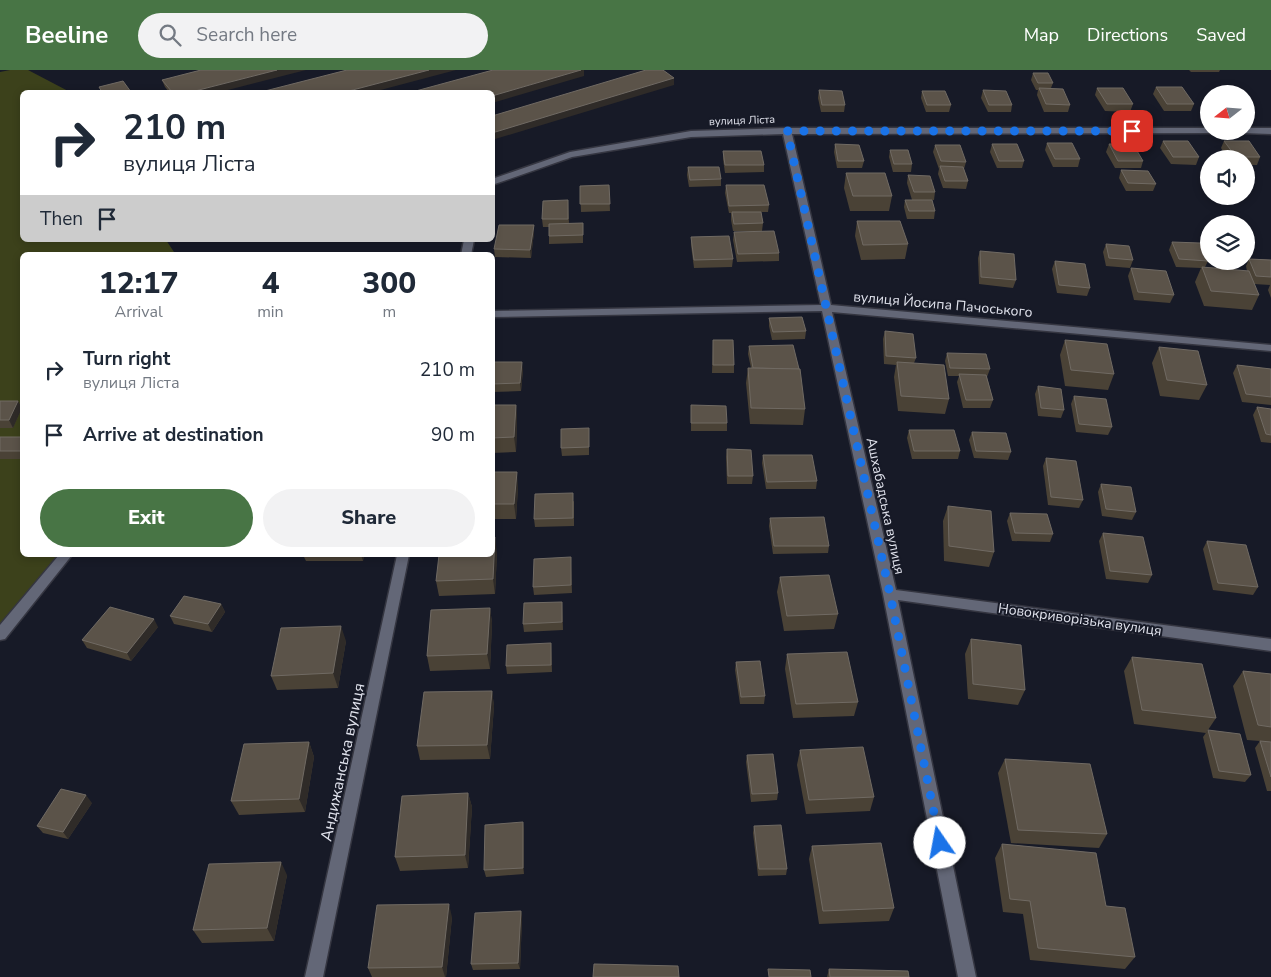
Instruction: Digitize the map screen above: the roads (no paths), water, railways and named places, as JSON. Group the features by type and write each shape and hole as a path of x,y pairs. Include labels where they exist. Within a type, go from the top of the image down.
{"street":[{"name":"вулиця Ліста","path":"495,181 570,155 691,134 787,131 1200,131"},
{"name":"Ашхабадська вулиця","path":"787,131 890,594 967,977"},
{"path":"1255,131 1271,131"},
{"name":"вулиця Йосипа Пачоського","path":"495,314 827,308 1271,348"},
{"path":"0,635 64,557"},
{"name":"Андижанська вулиця","path":"314,977 403,557"},
{"name":"Новокриворізька вулиця","path":"890,594 1271,645"}]}
